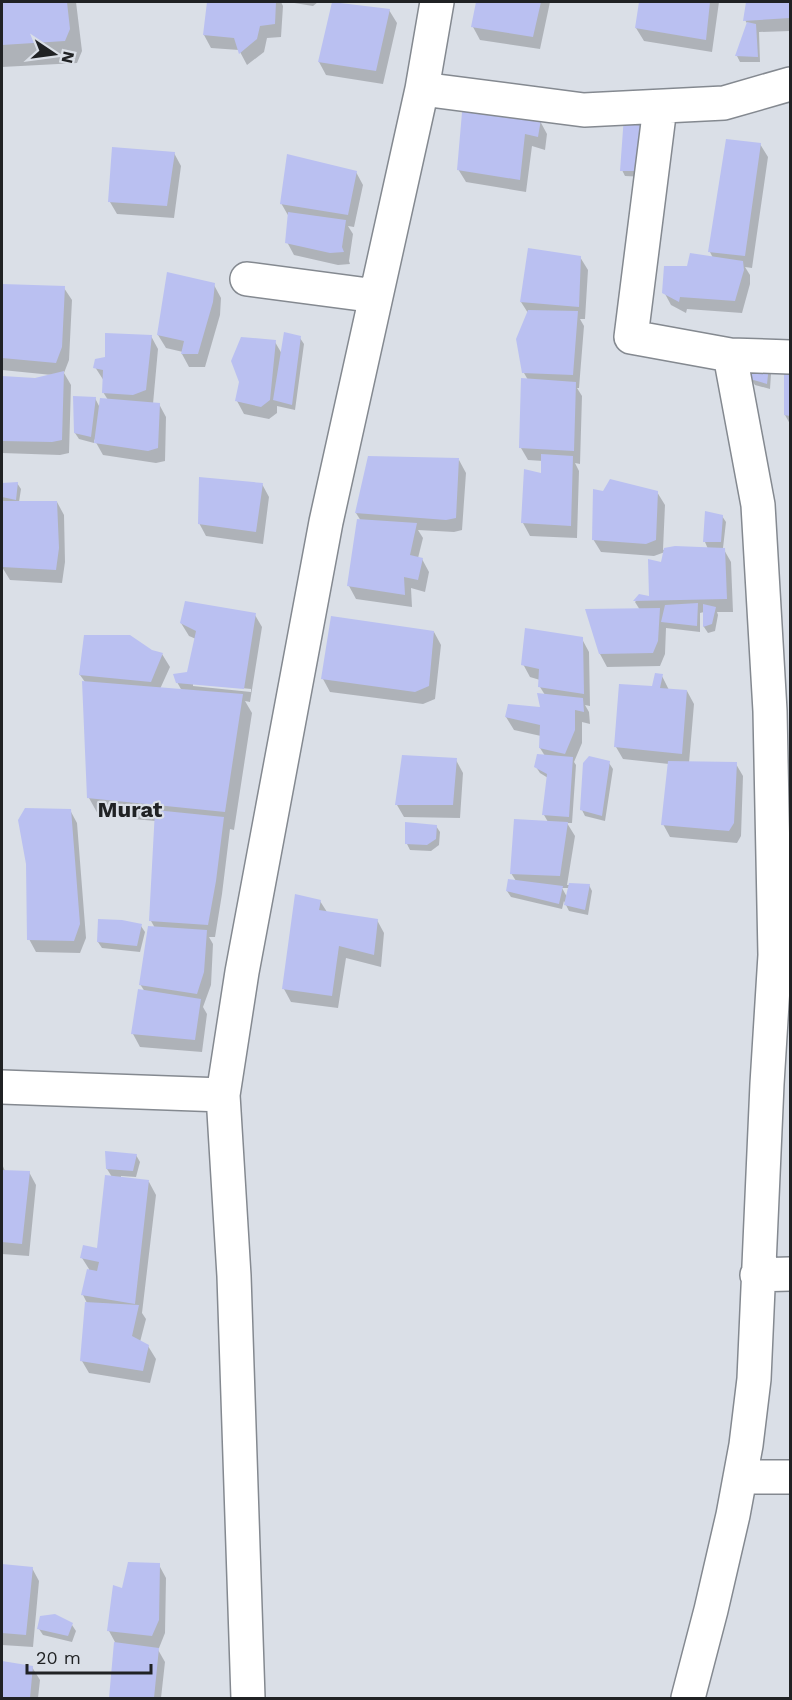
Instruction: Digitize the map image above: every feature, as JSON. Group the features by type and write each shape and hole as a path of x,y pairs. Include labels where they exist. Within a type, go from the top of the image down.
{"street":[{"path":"248,1698 234,1276 223,1095 242,972 324,534 422,89 437,2"},
{"path":"422,89 584,110 724,102 790,84"},
{"path":"660,107 631,338 730,355 790,357"},
{"path":"247,279 376,296"},
{"path":"688,1698 711,1610 740,1477 754,1379 782,827 771,711 758,505 730,355"},
{"path":"2,1088 223,1095"},
{"path":"758,1275 790,1274"},
{"path":"740,1477 790,1477"}],"building":[{"path":"2,2 67,2 70,29 65,41 2,45"},
{"path":"207,2 276,2 275,24 260,26 257,39 239,54 234,38 203,35"},
{"path":"332,2 390,9 376,71 318,62"},
{"path":"476,2 541,2 533,37 471,27"},
{"path":"639,2 710,2 706,40 635,28"},
{"path":"746,2 790,2 790,18 743,21"},
{"path":"747,22 756,24 758,57 735,56"},
{"path":"463,101 541,119 538,137 525,134 520,180 457,170"},
{"path":"624,116 645,121 643,171 620,171"},
{"path":"726,139 761,143 745,256 708,252"},
{"path":"112,147 175,152 167,206 108,202"},
{"path":"287,154 357,171 348,215 280,204"},
{"path":"288,212 346,220 342,247 344,252 330,253 285,243"},
{"path":"528,248 581,256 579,307 520,302"},
{"path":"690,253 743,261 744,270 735,301 680,297 679,302 662,293 664,266 687,266"},
{"path":"167,272 215,283 213,302 198,354 181,354 184,341 157,335"},
{"path":"2,284 65,286 62,347 56,363 2,358"},
{"path":"528,310 578,311 573,375 522,373 516,339"},
{"path":"284,332 301,336 292,405 273,400"},
{"path":"105,333 152,335 146,390 133,395 102,393 103,370 93,368 95,359 105,357"},
{"path":"241,337 276,340 270,400 261,407 235,401 239,382 231,361"},
{"path":"748,366 769,366 767,384 750,379"},
{"path":"64,371 62,440 52,442 2,441 2,376 35,378"},
{"path":"784,374 790,374 790,416 784,415"},
{"path":"521,378 576,382 574,451 519,448"},
{"path":"73,396 96,397 91,437 74,433"},
{"path":"100,398 160,403 158,448 148,451 94,443"},
{"path":"541,454 573,456 571,526 521,523 524,469 541,473"},
{"path":"368,456 459,458 456,518 446,520 355,513"},
{"path":"199,477 263,483 256,532 198,524"},
{"path":"610,479 658,491 656,540 646,544 592,540 593,489 603,491"},
{"path":"18,482 16,500 2,497 2,483"},
{"path":"2,501 57,501 59,548 56,570 2,567"},
{"path":"705,511 723,515 721,542 703,542"},
{"path":"357,519 417,523 410,555 423,558 418,580 404,577 405,595 347,586"},
{"path":"675,546 725,548 727,599 633,601 639,594 649,596 648,559 661,562 664,548"},
{"path":"185,601 256,613 244,689 176,683 173,674 187,672 196,631 180,623"},
{"path":"698,603 697,626 661,622 665,605"},
{"path":"703,604 716,607 712,624 703,627"},
{"path":"660,608 658,641 653,653 599,654 585,609"},
{"path":"331,616 434,631 429,686 415,692 321,679"},
{"path":"525,628 583,637 584,694 538,687 539,669 521,665"},
{"path":"84,635 130,635 152,650 163,653 151,682 79,675"},
{"path":"655,673 663,674 660,688 687,690 682,754 614,747 619,684 652,686"},
{"path":"82,681 243,694 225,812 87,798"},
{"path":"537,693 583,698 584,712 575,710 575,730 565,754 539,748 540,725 505,717 508,704 540,707"},
{"path":"537,754 573,757 569,817 542,815 547,774 534,767"},
{"path":"402,755 457,758 453,805 395,805"},
{"path":"589,756 610,761 602,816 580,810 583,763"},
{"path":"668,761 737,762 734,823 729,831 661,825"},
{"path":"25,808 71,809 80,924 74,941 27,940 26,864 18,820"},
{"path":"155,810 224,817 208,925 149,921"},
{"path":"514,819 568,822 560,876 510,874"},
{"path":"405,822 437,825 436,839 427,845 405,844"},
{"path":"508,879 563,886 559,904 506,891"},
{"path":"569,883 590,884 585,910 564,905"},
{"path":"295,894 321,900 319,910 378,919 374,955 339,946 332,996 282,989"},
{"path":"98,919 142,924 137,946 97,942"},
{"path":"148,926 207,930 204,972 197,994 139,985"},
{"path":"138,989 201,999 195,1040 131,1034"},
{"path":"105,1151 137,1154 133,1171 106,1169"},
{"path":"2,1170 30,1171 22,1244 2,1242"},
{"path":"105,1175 149,1180 135,1304 81,1295 87,1269 97,1271 99,1262 80,1258 83,1245 97,1248"},
{"path":"85,1302 139,1305 132,1336 149,1345 143,1371 80,1361"},
{"path":"128,1562 160,1563 159,1620 152,1636 107,1631 113,1585 122,1588"},
{"path":"2,1564 33,1567 26,1635 2,1633"},
{"path":"55,1614 73,1623 68,1636 37,1629 40,1616"},
{"path":"114,1642 159,1648 154,1698 109,1698"},
{"path":"2,1661 33,1666 30,1698 2,1698"}],"district":[{"name":"Murat","path":"130,809"}]}
